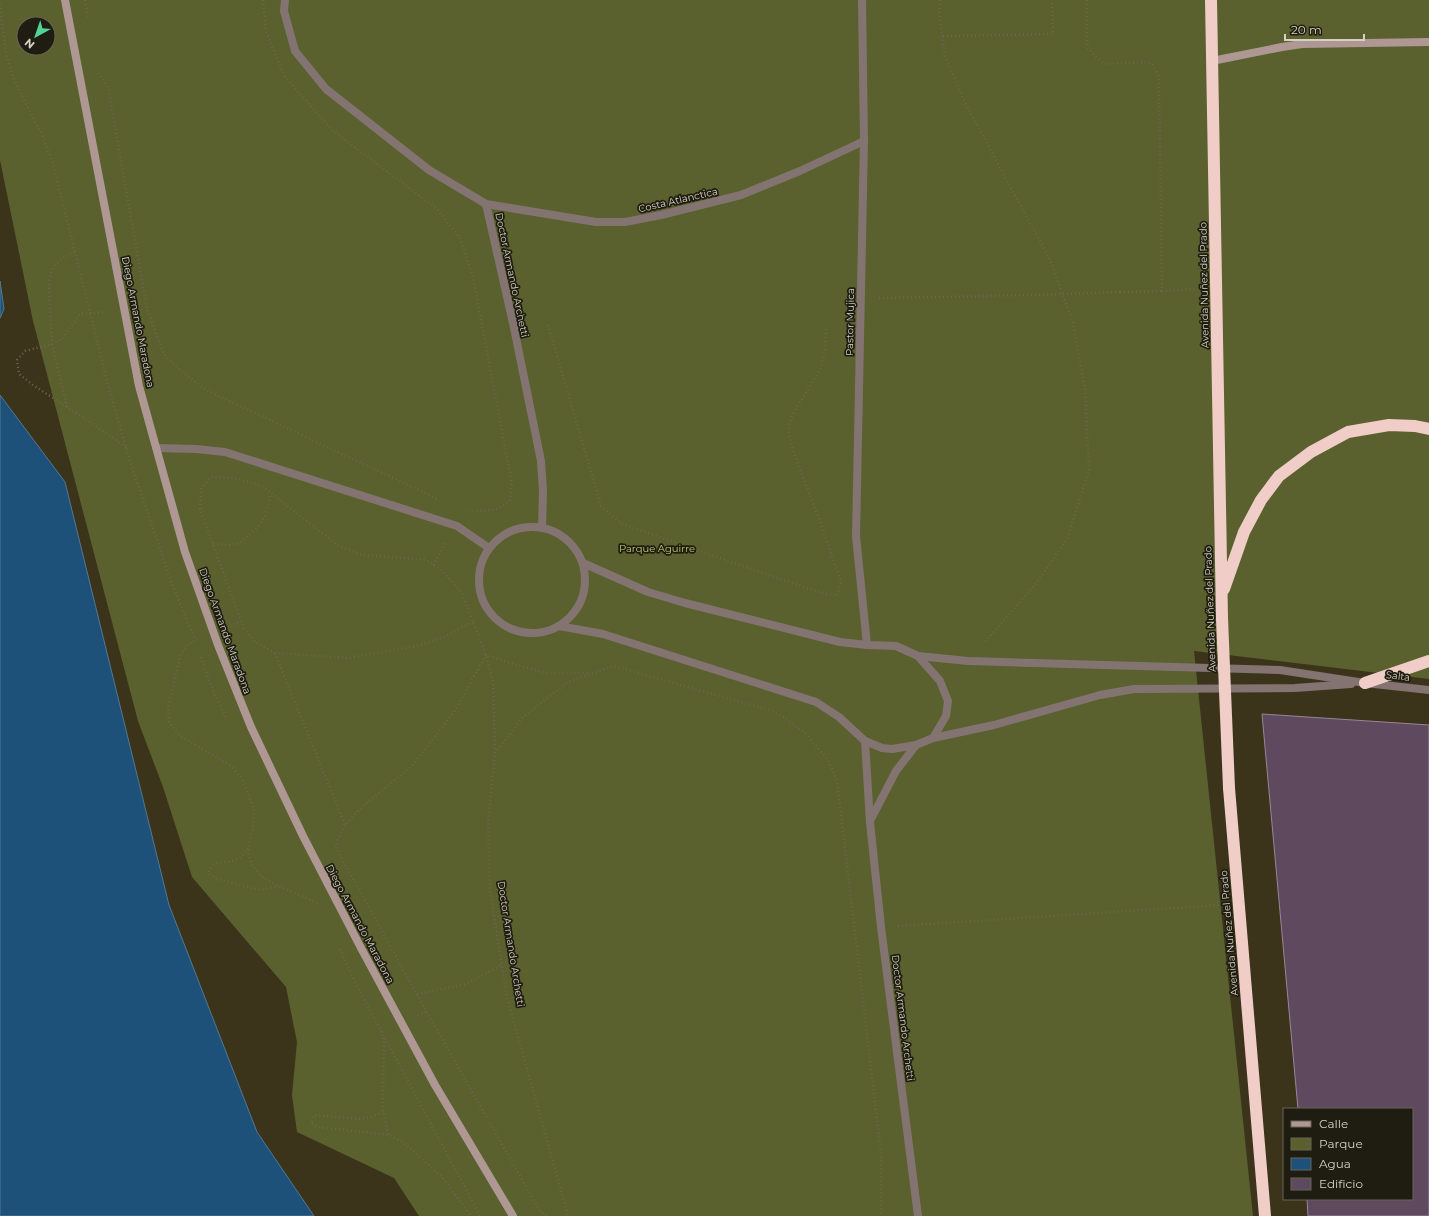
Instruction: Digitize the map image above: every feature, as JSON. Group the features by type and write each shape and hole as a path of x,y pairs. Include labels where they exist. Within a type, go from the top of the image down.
{"highway":[{"name":"Avenida Nuñez del Prado","path":"1211,0 1221,596 1229,788 1265,1216"},
{"path":"1221,596 1244,532 1261,500 1280,476 1311,452 1348,432 1389,425 1429,428"},
{"path":"1365,682 1429,661"}],"main road":[{"name":"Diego Armando Maradona","path":"65,0 139,386 185,552 213,633 250,727 303,836 361,948 435,1085 513,1216"},
{"path":"1212,62 1302,44 1429,42"}],"street":[{"name":"Doctor Armando Archetti","path":"285,0 284,11 295,51 326,89 429,170 486,204 513,323 541,462 543,491 542,528"},
{"name":"Pastor Mujica","path":"862,0 864,142 856,536 867,645"},
{"name":"Costa Atlanctica","path":"486,204 596,222 625,222 661,215 741,195 800,171 864,142"},
{"path":"157,448 196,449 225,452 457,526 489,548"},
{"path":"527,527 542,528 555,532 567,540 576,550 583,563 586,581 582,598 573,614 559,626 544,632 527,633 514,630 502,624 492,616 483,600 479,582 481,564 489,548 500,537 513,530 527,527"},
{"path":"583,563 648,592 685,603 840,642 896,646 918,656 968,661 1280,670 1365,682"},
{"path":"559,626 603,634 816,702 839,717 865,741 882,748 892,749 916,745 933,738 994,726 1100,695 1134,689 1295,688 1365,682"},
{"path":"918,656 940,681 948,701 946,716 933,738"},
{"name":"Salta","path":"1365,682 1429,690"},
{"name":"Doctor Armando Archetti","path":"865,741 870,822 881,927 918,1216"},
{"path":"870,822 896,772 916,745"}],"path":[{"path":"85,0 89,22"},
{"path":"263,0 266,32 285,77 333,131 437,209 460,238 473,277 512,484 510,501 497,509 466,512"},
{"path":"940,0 939,10 945,55 963,99 1050,260 1072,320 1085,388 1089,470 1067,539 1035,585 968,661"},
{"path":"943,36 1053,34 1052,0"},
{"path":"1087,0 1087,46 1096,57 1104,64 1148,62 1153,65 1159,77 1162,291"},
{"path":"95,69 108,87 147,308 164,355 181,371 206,390 444,502"},
{"path":"67,407 52,344 50,275 58,261 74,251"},
{"path":"889,299 1216,288"},
{"path":"126,448 19,374 17,360 25,351 52,344 62,339 80,314 147,308"},
{"path":"548,325 601,506 622,524 812,590 837,596 841,582 821,524 794,454 789,436 789,424 793,414 821,368 825,348 826,327"},
{"name":"Doctor Armando Archetti","path":"473,622 444,637 417,646 348,658 275,653 255,642 244,629 200,508 201,489 211,477 234,478 262,486 339,546 362,555 426,560 441,570 461,591 486,655 493,681 495,754 488,820 490,891 507,996 568,1216"},
{"path":"213,544 229,546 240,543 257,528 265,516 271,493"},
{"path":"241,621 188,644 181,654 168,707 169,722 179,735 232,767 242,779 254,810 253,826 248,853 252,865 262,877 317,903"},
{"path":"275,653 345,825"},
{"path":"547,1216 540,1211 426,1011 336,848 345,825 362,807 412,766 456,709 486,655 523,668 546,673 592,673"},
{"path":"495,754 524,716 568,682 614,666 776,712 805,733 828,760 837,781 881,1153 881,1216"},
{"path":"249,846 242,858 228,862 218,862 212,865 208,873 217,879 260,890 279,886"},
{"path":"881,927 1238,903"},
{"path":"417,994 467,984 502,965"},
{"path":"389,1135 383,1112 384,1037 426,1011"},
{"path":"383,1112 370,1117 360,1118 314,1115 311,1122 318,1127 389,1135 404,1143 442,1177 471,1216"}],"green space":[{"name":"Parque Aguirre","path":"0,0 1429,0 1429,679 1194,651 1253,1216 419,1216 394,1178 297,1132 292,1095 297,1042 286,987 192,877 163,787 138,721 33,321 0,160"}],"water":[{"path":"0,281 4,309 0,318"},
{"path":"0,395 65,482 169,905 257,1132 314,1216 0,1216"}],"building":[{"path":"1262,714 1429,725 1429,1216 1308,1216 1307,1200 1413,1200 1413,1108 1298,1108"}]}
